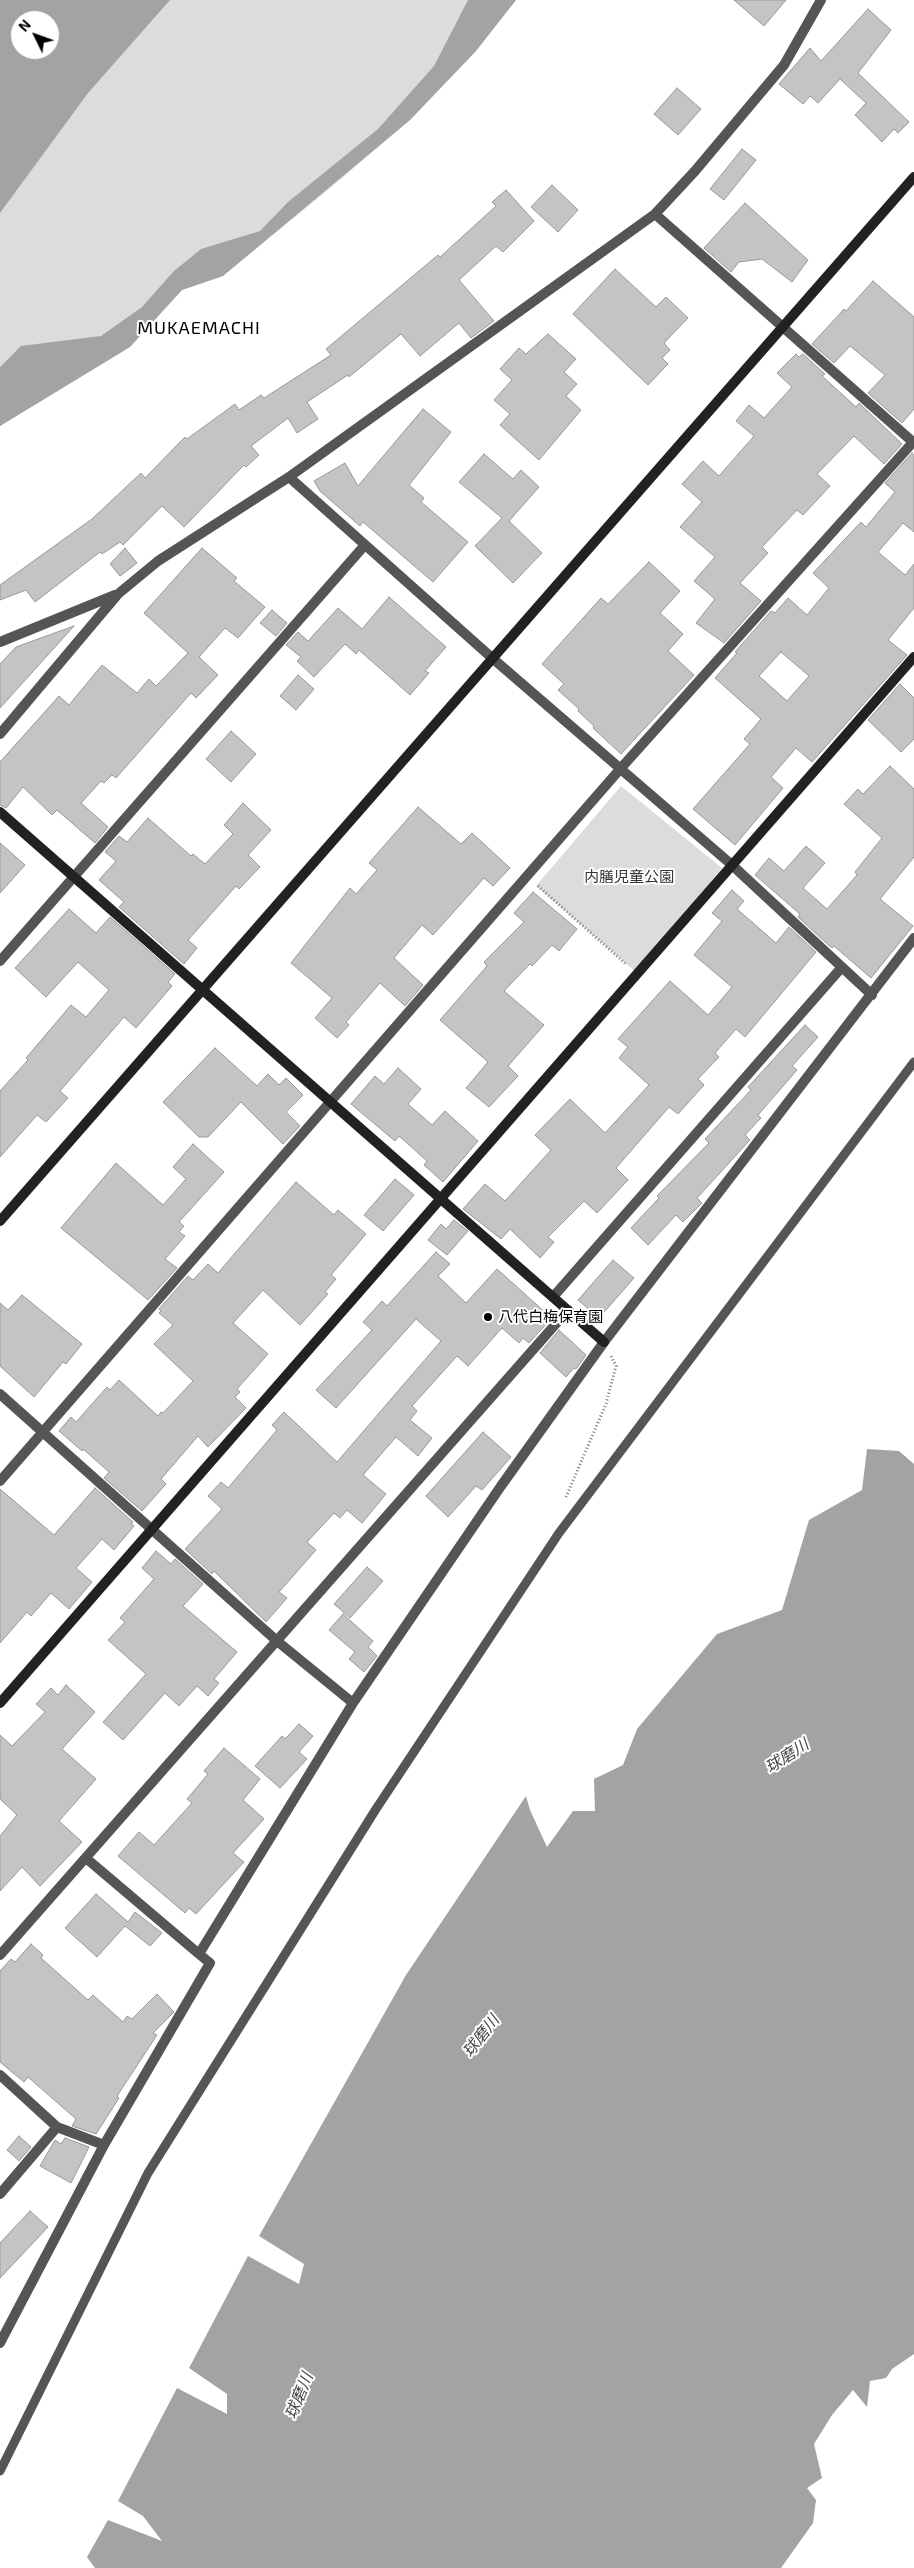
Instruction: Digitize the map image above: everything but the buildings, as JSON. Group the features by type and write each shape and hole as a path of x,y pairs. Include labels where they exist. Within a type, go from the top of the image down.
{"street":[{"path":"0,734 118,594 158,560 289,478 656,214 695,171 784,65 821,0"},
{"path":"0,1221 204,990 491,657 914,177"},
{"path":"0,1481 621,768 914,442 656,214"},
{"path":"289,478 491,657 732,865 872,995"},
{"path":"0,961 364,546"},
{"path":"0,642 118,594"},
{"path":"0,1704 914,657"},
{"path":"0,812 604,1342"},
{"path":"199,1954 353,1703 470,1531 604,1342 914,938"},
{"path":"553,1298 842,967"},
{"path":"0,1955 87,1859 568,1310"},
{"path":"0,1394 277,1642 353,1703"},
{"path":"0,2343 104,2144 210,1963 87,1859"},
{"path":"0,2076 57,2127 104,2144"},
{"path":"0,2194 57,2127"}],"lane":[{"path":"0,2471 148,2173 376,1809 560,1533 914,1062"}],"path":[{"path":"526,876 638,974"},
{"path":"564,1501 606,1404 616,1366 604,1342"}],"green space":[{"path":"0,0 516,0 476,51 410,120 223,276 182,290 130,347 0,426"},
{"name":"内膳児童公園","path":"621,786 722,868 636,972 536,886"}],"water":[{"path":"0,0 170,0 88,93 0,213"},
{"path":"468,0 516,0 476,51 410,120 223,276 182,290 130,347 0,426 0,367 21,346 101,336 142,307 174,271 201,249 260,231 288,202 378,129 434,66"},
{"name":"球磨川","path":"867,1449 899,1451 914,1464 914,2354 892,2369 886,2378 870,2381 867,2407 853,2390 832,2415 814,2444 822,2478 807,2488 816,2500 813,2523 781,2568 95,2568 87,2557 108,2520 162,2541 143,2516 118,2501 177,2388 227,2414 227,2394 189,2368 248,2256 299,2284 304,2264 259,2236 406,1975 526,1796 530,1810 547,1847 573,1811 595,1811 594,1779 623,1765 637,1729 717,1634 782,1610 809,1520 862,1490"}],"place":[{"name":"八代白梅保育園","path":"488,1317"}],"district":[{"name":"MUKAEMACHI","path":"199,328"}]}
